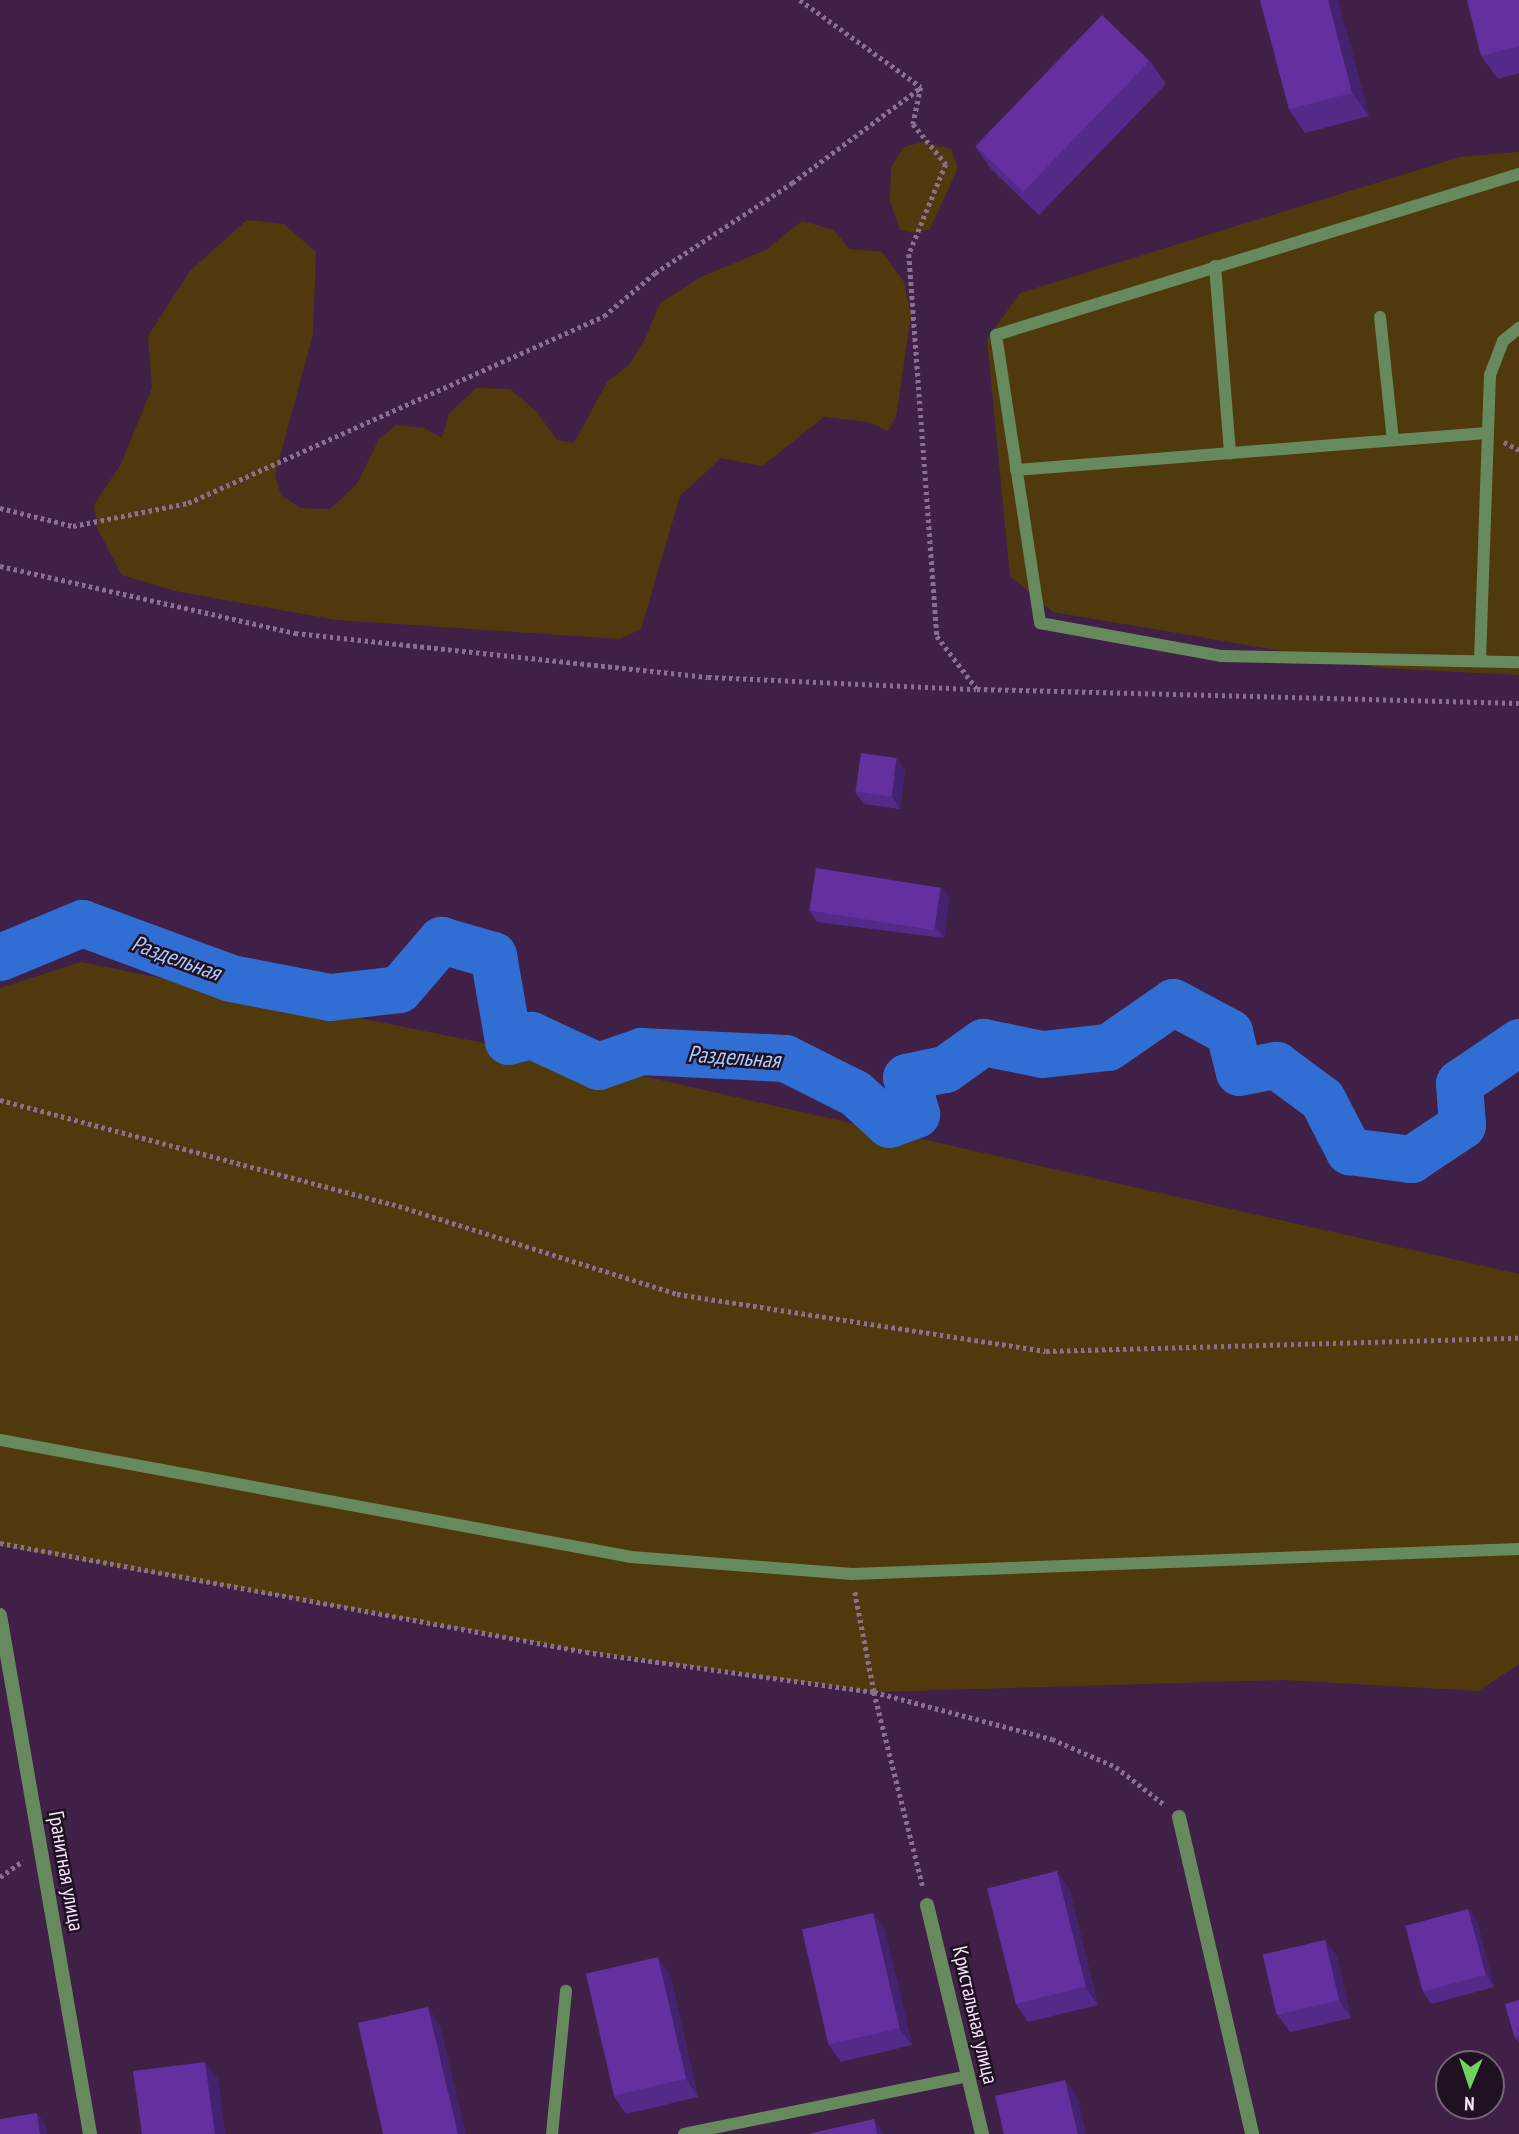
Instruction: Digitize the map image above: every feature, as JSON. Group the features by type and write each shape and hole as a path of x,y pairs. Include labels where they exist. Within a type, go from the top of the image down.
{"street":[{"name":"Гранитная улица","path":"0,1615 90,2134"},
{"path":"1179,1817 1252,2134"},
{"name":"Кристальная улица","path":"928,1905 982,2134"}],"lane":[{"path":"1519,174 996,335 1040,623 1222,656 1519,662"},
{"path":"1215,266 1230,453"},
{"path":"1380,317 1393,440"},
{"path":"1480,661 1490,375 1503,341 1519,328"},
{"path":"1017,470 1487,433"},
{"path":"0,1440 631,1557 852,1574 1519,1549"},
{"path":"552,2134 566,1991"},
{"path":"684,2134 969,2076"}],"path":[{"path":"800,0 921,87"},
{"path":"0,508 73,526 188,503 604,316 655,273 792,183 921,87"},
{"path":"921,87 913,124 946,163 909,254 937,636 977,690"},
{"path":"0,566 295,633 708,677 977,690 1519,703"},
{"path":"0,1100 392,1205 677,1294 1046,1351 1519,1338"},
{"path":"0,1543 586,1652 874,1692 1052,1739 1116,1766 1179,1817"},
{"path":"852,1574 874,1692 928,1905"}],"shaded area":[{"path":"923,142 951,149 958,168 930,229 913,233 900,230 890,202 891,167 904,147"},
{"path":"1519,152 1519,675 1382,668 1053,612 1010,576 987,339 1020,293 1460,157"},
{"path":"247,220 284,224 316,252 313,334 275,475 281,495 300,508 330,509 357,484 379,439 396,425 424,428 442,438 449,414 476,388 510,389 537,412 557,440 574,443 607,382 629,365 645,339 660,303 701,277 766,250 802,221 834,230 849,249 882,252 904,282 911,315 896,417 888,431 868,422 824,417 762,466 721,458 680,496 641,629 620,639 337,620 175,591 122,575 97,528 94,505 121,464 152,388 148,336 190,271"},
{"path":"81,962 598,1066 1519,1274 1519,1664 1478,1691 1284,1680 874,1692 586,1652 0,1546 0,988"}],"building":[{"path":"1260,0 1328,0 1352,93 1289,109"},
{"path":"1467,0 1519,0 1519,46 1481,56"},
{"path":"1102,15 1149,61 1023,192 976,146"},
{"path":"861,753 897,758 891,797 856,792"},
{"path":"816,868 940,888 934,930 809,910"},
{"path":"1057,1871 1086,1986 1016,2004 987,1888"},
{"path":"1468,1909 1486,1975 1423,1992 1405,1926"},
{"path":"873,1913 900,2028 828,2044 802,1929"},
{"path":"1325,1940 1339,2000 1277,2015 1263,1954"},
{"path":"658,1957 686,2079 614,2095 586,1974"},
{"path":"1519,2000 1519,2035 1514,2036 1505,2004"},
{"path":"428,2007 458,2134 383,2134 358,2023"},
{"path":"205,2062 215,2134 142,2134 133,2071"},
{"path":"1065,2080 1078,2134 1004,2134 995,2096"},
{"path":"37,2113 40,2134 0,2134 0,2119"},
{"path":"874,2119 877,2134 808,2134"}],"waterway":[{"name":"Раздельная","path":"0,957 82,923 231,978 330,997 399,989 441,940 493,955 508,1041 531,1035 598,1066 641,1051 785,1058 855,1093 889,1124 916,1114 906,1077 945,1069 983,1042 1042,1054 1108,1047 1173,1002 1229,1032 1239,1072 1276,1065 1322,1099 1349,1151 1411,1159 1462,1125 1459,1083 1519,1042"}]}
